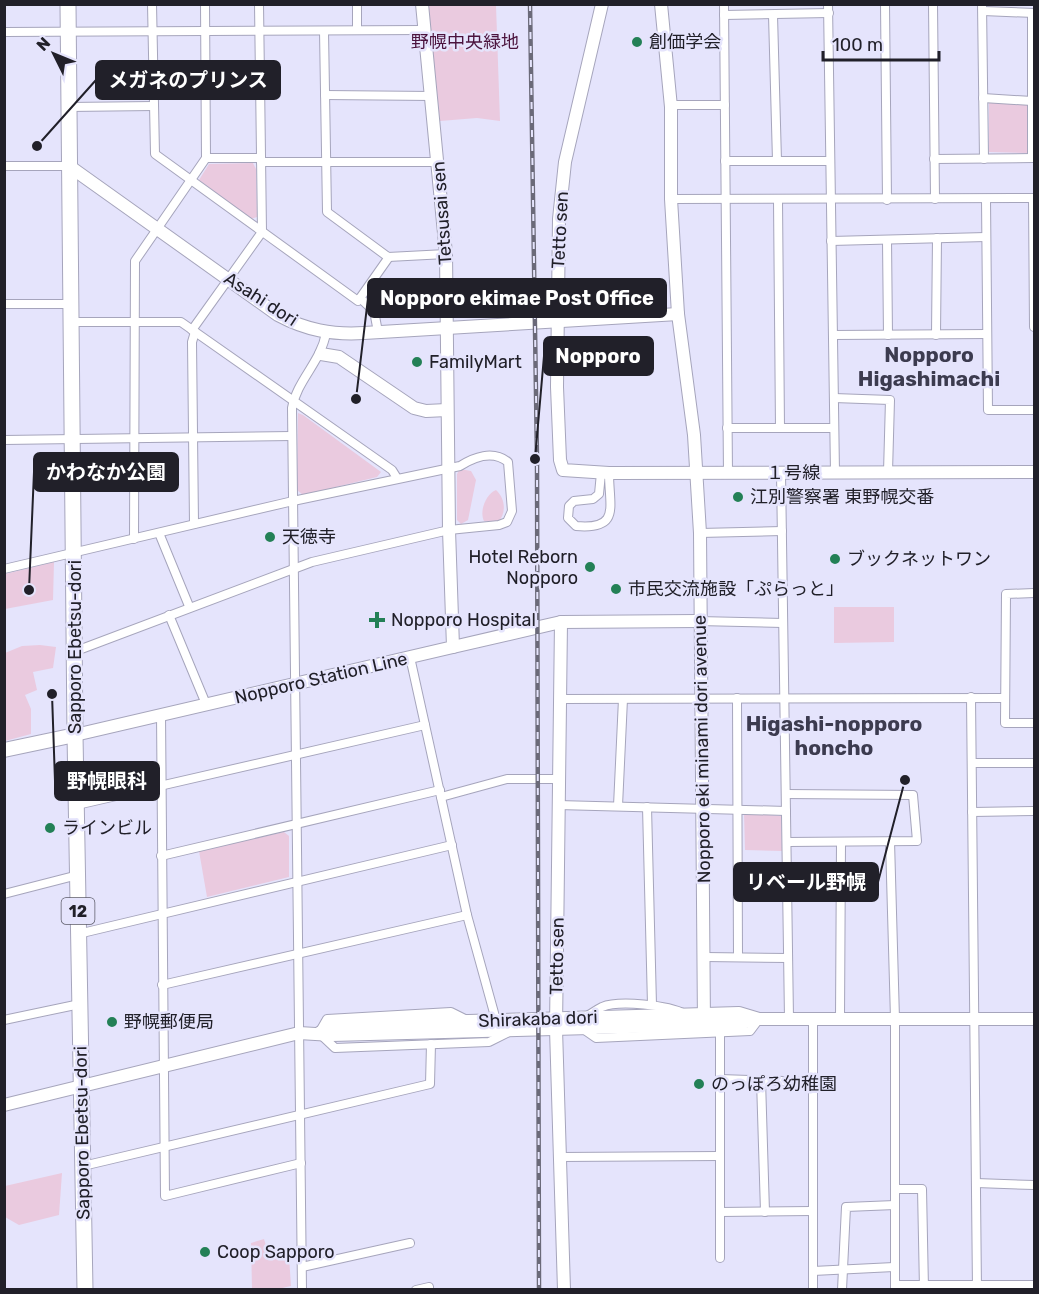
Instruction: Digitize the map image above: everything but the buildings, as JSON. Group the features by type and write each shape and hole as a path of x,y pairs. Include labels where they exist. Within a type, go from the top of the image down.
{"highway":[{"name":"Sapporo Ebetsu-dori","path":"68,4 80,1004 79,1087 85,1290"}],"main road":[{"path":"4,750 75,735"}],"street":[{"path":"152,4 156,154 358,301 389,257"},
{"path":"134,539 135,261 206,158 205,4"},
{"path":"194,524 193,331 262,232 259,4"},
{"path":"357,4 357,30"},
{"name":"Tetsusai sen","path":"422,4 439,162 446,254 449,530"},
{"name":"Tetto sen","path":"560,460 558,219 565,162 602,4"},
{"name":"Nopporo eki minami dori avenue","path":"661,4 670,105 671,199 678,314 694,435 700,533 698,621 704,809 704,1019"},
{"path":"724,4 728,473"},
{"path":"885,4 887,200"},
{"path":"933,4 935,199"},
{"path":"934,159 984,159 1033,158 1033,13 982,8 984,159"},
{"path":"724,15 773,15 829,9 835,472"},
{"path":"773,15 777,161"},
{"path":"4,32 425,30"},
{"path":"324,31 327,212 389,257 446,254"},
{"path":"325,95 432,96"},
{"path":"983,98 1032,101"},
{"path":"670,105 725,105"},
{"path":"69,107 154,106"},
{"path":"206,158 326,162 439,162"},
{"path":"726,160 830,161"},
{"path":"4,166 69,166"},
{"name":"Asahi dori","path":"69,166 278,315 295,324 326,333 378,332 558,319 678,314"},
{"path":"671,199 1034,198 1035,327"},
{"path":"986,199 988,410 1035,410"},
{"path":"778,200 780,428"},
{"path":"831,241 986,237"},
{"path":"936,335 937,238"},
{"path":"887,240 888,335"},
{"path":"360,298 374,311 378,332"},
{"path":"4,304 71,304"},
{"path":"71,322 181,322 294,399 392,471 397,478"},
{"path":"302,1290 292,436 294,394 321,354 326,333"},
{"path":"833,335 987,334"},
{"path":"321,354 339,357 414,408 426,411 447,410"},
{"path":"834,398 890,400 888,472"},
{"path":"728,428 834,428"},
{"path":"4,440 292,436"},
{"path":"4,569 293,501 448,468 483,456 503,458 510,469 512,510 507,522 499,525 449,530 312,562 189,606 76,651"},
{"name":"１号線","path":"560,460 566,472 605,473 1035,472"},
{"path":"605,473 609,515 607,522 600,526 573,524 568,518 569,506 574,501 593,499 599,494 605,473"},
{"path":"781,473 789,1019"},
{"path":"449,530 453,647"},
{"path":"700,533 782,531"},
{"path":"159,533 189,606"},
{"path":"1035,593 1006,594 1005,698 1005,723 1035,723"},
{"path":"169,615 206,704"},
{"path":"698,621 783,623"},
{"name":"Nopporo Station Line","path":"75,735 561,622 698,621"},
{"name":"Tetto sen","path":"561,622 556,1024 564,1290"},
{"path":"410,657 467,915 496,1020"},
{"path":"971,697 976,1287"},
{"path":"737,698 738,957"},
{"path":"560,699 1005,698"},
{"path":"618,806 623,699"},
{"path":"160,714 165,1196 301,1163"},
{"path":"77,805 425,725"},
{"path":"972,763 1035,763"},
{"path":"161,856 507,779 558,779"},
{"path":"786,794 913,795 917,841 787,842"},
{"path":"558,805 786,811"},
{"path":"647,807 652,1005"},
{"path":"972,812 1035,811"},
{"path":"890,841 895,1019 895,1287 1035,1284"},
{"path":"840,1020 841,842"},
{"path":"78,934 297,884 452,845"},
{"path":"4,894 78,875"},
{"path":"162,985 467,915"},
{"path":"705,957 788,958"},
{"path":"4,1020 80,1004"},
{"path":"685,1014 673,1008 652,1005 603,1006 584,1023 596,1038 750,1031 759,1019"},
{"name":"Shirakaba dori","path":"584,1023 685,1014 737,1024 759,1019 1035,1019"},
{"name":"Shirakaba dori","path":"319,1033 334,1025 496,1020 556,1024 704,1019"},
{"path":"813,1019 813,1290"},
{"name":"Shirakaba dori","path":"4,1105 299,1034 512,1031 556,1024"},
{"path":"319,1033 335,1048 489,1042 512,1031"},
{"path":"720,1032 720,1258"},
{"path":"83,1166 430,1084 431,1044"},
{"path":"720,1079 812,1082"},
{"path":"761,1080 765,1212"},
{"path":"560,1157 720,1156"},
{"path":"976,1183 1035,1185"},
{"path":"895,1189 922,1189 924,1287"},
{"path":"842,1290 846,1207 895,1205"},
{"path":"720,1212 812,1211"},
{"path":"302,1267 410,1243"},
{"path":"813,1271 894,1267"},
{"path":"416,1290 429,1287"}],"green space":[{"name":"野幌中央緑地","path":"428,5 496,5 500,121 477,118 440,121"},
{"path":"989,103 1029,103 1028,153 989,152"},
{"path":"253,163 256,169 257,217 251,219 199,180 209,164"},
{"path":"298,413 381,472 377,477 303,495 297,490"},
{"path":"460,469 471,471 476,480 468,520 461,524 457,520 457,474"},
{"path":"496,490 503,501 503,514 498,522 484,521 482,512 484,503"},
{"path":"54,562 53,600 5,609 5,574"},
{"path":"834,607 894,607 894,642 834,643"},
{"path":"22,646 56,647 53,668 33,672 37,690 25,695 31,709 31,734 5,741 5,653"},
{"path":"744,813 781,816 782,851 745,850"},
{"path":"284,832 289,836 289,877 207,897 199,851"},
{"path":"62,1173 59,1215 19,1225 5,1217 5,1186"},
{"path":"264,1239 270,1259 289,1256 291,1286 278,1289 252,1289 251,1243"}],"railway":[{"path":"530,4 537,458 539,1290"}],"place":[{"name":"創価学会","path":"637,42"},
{"name":"メガネのプリンス","path":"37,146"},
{"name":"FamilyMart","path":"417,362"},
{"name":"Nopporo ekimae Post Office","path":"356,399"},
{"name":"Nopporo","path":"535,459"},
{"name":"江別警察署 東野幌交番","path":"738,497"},
{"name":"天徳寺","path":"270,537"},
{"name":"ブックネットワン","path":"835,559"},
{"name":"Hotel Reborn Nopporo","path":"590,567"},
{"name":"市民交流施設「ぷらっと」","path":"616,589"},
{"name":"かわなか公園","path":"29,590"},
{"name":"Nopporo Hospital","path":"377,620"},
{"name":"野幌眼科","path":"52,694"},
{"name":"リベール野幌","path":"905,780"},
{"name":"ラインビル","path":"50,828"},
{"name":"野幌郵便局","path":"112,1022"},
{"name":"のっぽろ幼稚園","path":"699,1084"},
{"name":"Coop Sapporo","path":"205,1252"}],"district":[{"name":"Nopporo Higashimachi","path":"929,367"},
{"name":"Higashi-nopporo honcho","path":"834,736"}]}
